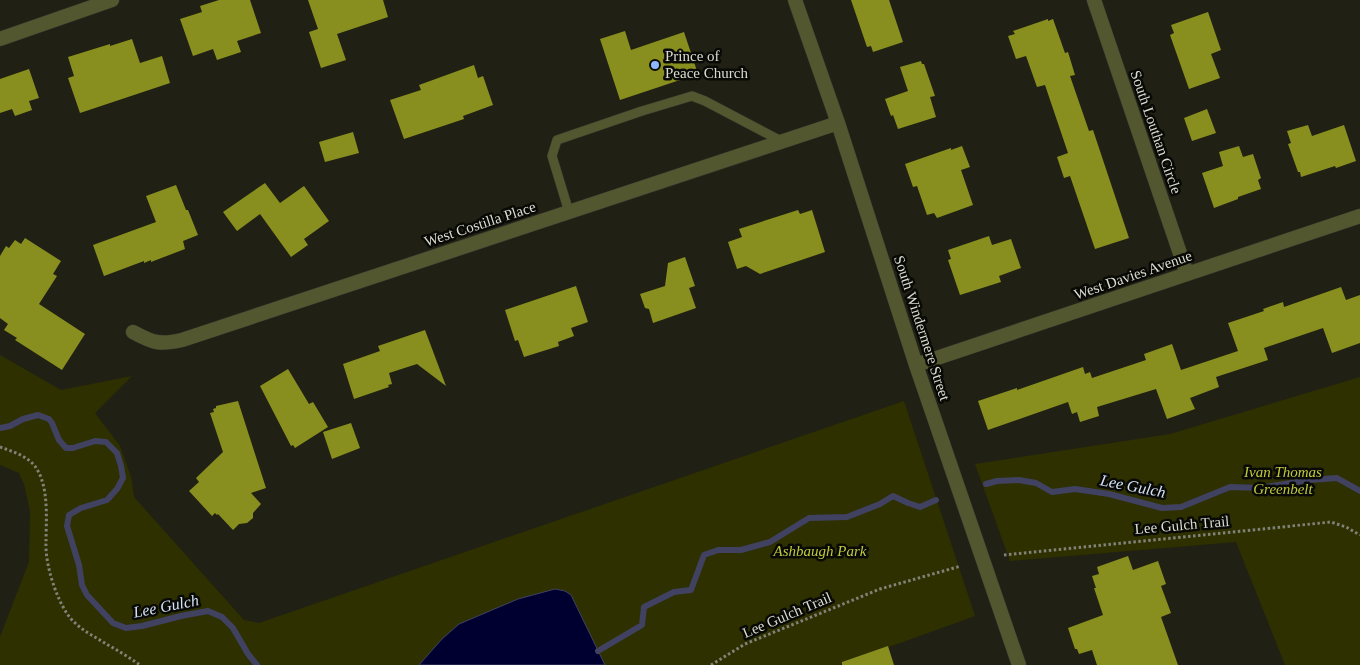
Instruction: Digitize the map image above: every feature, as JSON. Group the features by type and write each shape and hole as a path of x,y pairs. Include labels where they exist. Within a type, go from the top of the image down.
{"street":[{"path":"0,39 112,0"},
{"name":"South Windermere Street","path":"795,0 838,124 916,366 1019,665"},
{"name":"South Louthan Circle","path":"1094,0 1187,274"},
{"name":"West Costilla Place","path":"133,332 148,341 167,343 182,340 838,124"},
{"name":"West Davies Avenue","path":"916,366 1360,216"}],"lane":[{"path":"568,212 552,156 557,140 642,111 692,96 706,101 783,142"}],"path":[{"path":"0,448 26,458 38,470 43,487 47,519 46,545 50,575 58,597 68,615 80,628 140,665"},
{"name":"Lee Gulch Trail","path":"1004,554 1331,522 1346,527 1360,535"},
{"name":"Lee Gulch Trail","path":"711,665 745,644 880,589 961,566"}],"green space":[{"name":"Ashbaugh Park","path":"0,355 61,390 132,376 95,413 120,446 131,477 134,497 244,620 259,623 904,401 975,616 839,665 0,665 0,637 29,562 30,511 24,484 19,473 0,465"},
{"name":"Ivan Thomas Greenbelt","path":"1360,377 1360,665 1285,665 1236,542 1010,561 975,464 1170,434"}],"shaded area":[{"path":"555,589 565,591 571,595 605,665 419,665 442,639 459,624 518,599"}],"building":[{"path":"219,0 250,0 261,33 237,41 241,52 217,60 213,49 193,56 180,19 202,12 200,6"},
{"path":"308,0 383,0 388,17 337,34 346,60 321,68 309,32 318,29"},
{"path":"851,0 889,0 903,42 873,52 871,46 867,47"},
{"path":"1208,12 1221,50 1211,54 1220,78 1189,89 1170,35 1174,33 1171,25"},
{"path":"1048,19 1048,21 1053,19 1065,53 1068,52 1075,75 1070,76 1089,131 1093,130 1129,238 1095,249 1070,176 1064,178 1057,157 1068,153 1045,85 1037,87 1026,56 1016,59 1008,36 1015,34 1013,31"},
{"path":"625,31 631,50 684,32 698,74 620,100 600,39"},
{"path":"132,39 140,63 162,56 170,83 80,113 68,78 74,76 68,57"},
{"path":"921,61 924,64 935,96 930,97 936,117 898,129 885,99 908,91 900,67"},
{"path":"474,65 478,78 483,76 493,105 463,116 464,119 404,139 390,100 421,90 419,85"},
{"path":"29,69 39,98 29,101 32,110 15,116 12,109 0,113 0,79"},
{"path":"1207,109 1216,133 1192,141 1184,118"},
{"path":"1308,125 1312,136 1344,125 1356,161 1301,177 1288,144 1291,143 1287,131"},
{"path":"353,132 359,153 325,162 319,142"},
{"path":"962,146 970,167 961,170 973,205 937,218 934,213 927,215 917,186 913,187 905,164"},
{"path":"1239,146 1243,157 1253,154 1261,178 1258,180 1261,189 1214,208 1202,173 1223,166 1219,152"},
{"path":"265,183 280,203 304,186 329,221 304,239 308,245 291,257 260,214 237,231 223,212"},
{"path":"176,185 198,235 183,241 185,249 151,262 151,260 144,263 144,261 104,276 93,245 156,222 146,196"},
{"path":"798,210 800,214 812,210 825,252 760,274 746,266 737,269 728,242 742,237 739,229"},
{"path":"989,236 992,245 1011,239 1021,268 999,276 1001,282 960,295 948,260 951,259 948,250"},
{"path":"25,238 61,261 53,274 57,276 39,304 85,334 62,370 15,340 17,338 4,330 8,324 0,318 0,256 6,246 9,248 15,240 21,244"},
{"path":"685,257 695,286 689,288 696,308 653,323 649,309 645,308 640,294 665,286 668,263"},
{"path":"576,286 588,322 571,328 574,336 558,342 559,346 524,357 518,340 515,341 505,310"},
{"path":"1341,287 1346,300 1360,295 1360,343 1332,353 1323,328 1264,348 1268,360 1216,377 1219,387 1190,398 1195,409 1167,419 1156,389 1097,407 1099,416 1080,422 1077,412 1072,414 1068,402 988,430 978,401 1017,388 1017,390 1083,367 1085,374 1090,372 1092,378 1146,360 1144,354 1172,344 1181,370 1238,351 1228,323 1264,311 1263,309 1283,302 1284,307"},
{"path":"425,330 446,386 417,364 389,373 392,384 388,385 389,387 354,399 343,364 380,351 378,346"},
{"path":"288,369 309,404 313,402 328,427 295,448 293,445 291,446 260,386"},
{"path":"238,401 266,488 251,493 261,504 253,513 253,518 247,523 239,524 233,530 218,514 215,513 212,516 189,491 199,482 196,478 223,452 210,413 214,412 213,409 216,406"},
{"path":"351,423 360,448 332,459 323,432"},
{"path":"1128,556 1133,570 1158,561 1166,584 1161,586 1171,613 1161,617 1178,665 1097,665 1092,650 1079,654 1077,649 1075,649 1068,628 1103,615 1092,576 1099,574 1097,567"},
{"path":"888,646 894,665 842,665 842,662"}],"waterway":[{"name":"Lee Gulch","path":"0,428 38,415 49,419 59,440 66,448 73,448 95,441 106,442 117,453 123,478 117,489 107,500 81,508 69,515 67,526 79,565 82,585 87,595 113,623 126,628 142,626 208,611 222,617 233,628 248,654 257,665"},
{"name":"Lee Gulch","path":"986,484 997,481 1019,480 1036,483 1052,492 1075,489 1109,494 1162,508 1181,507 1230,487 1260,488 1309,480 1337,478 1360,491"},
{"name":"Lee Gulch","path":"598,651 642,625 644,607 674,592 691,590 704,555 718,550 741,550 770,542 809,518 847,517 880,504 893,496 920,507 936,500"}],"place":[{"name":"Prince of Peace Church","path":"655,65"}]}
